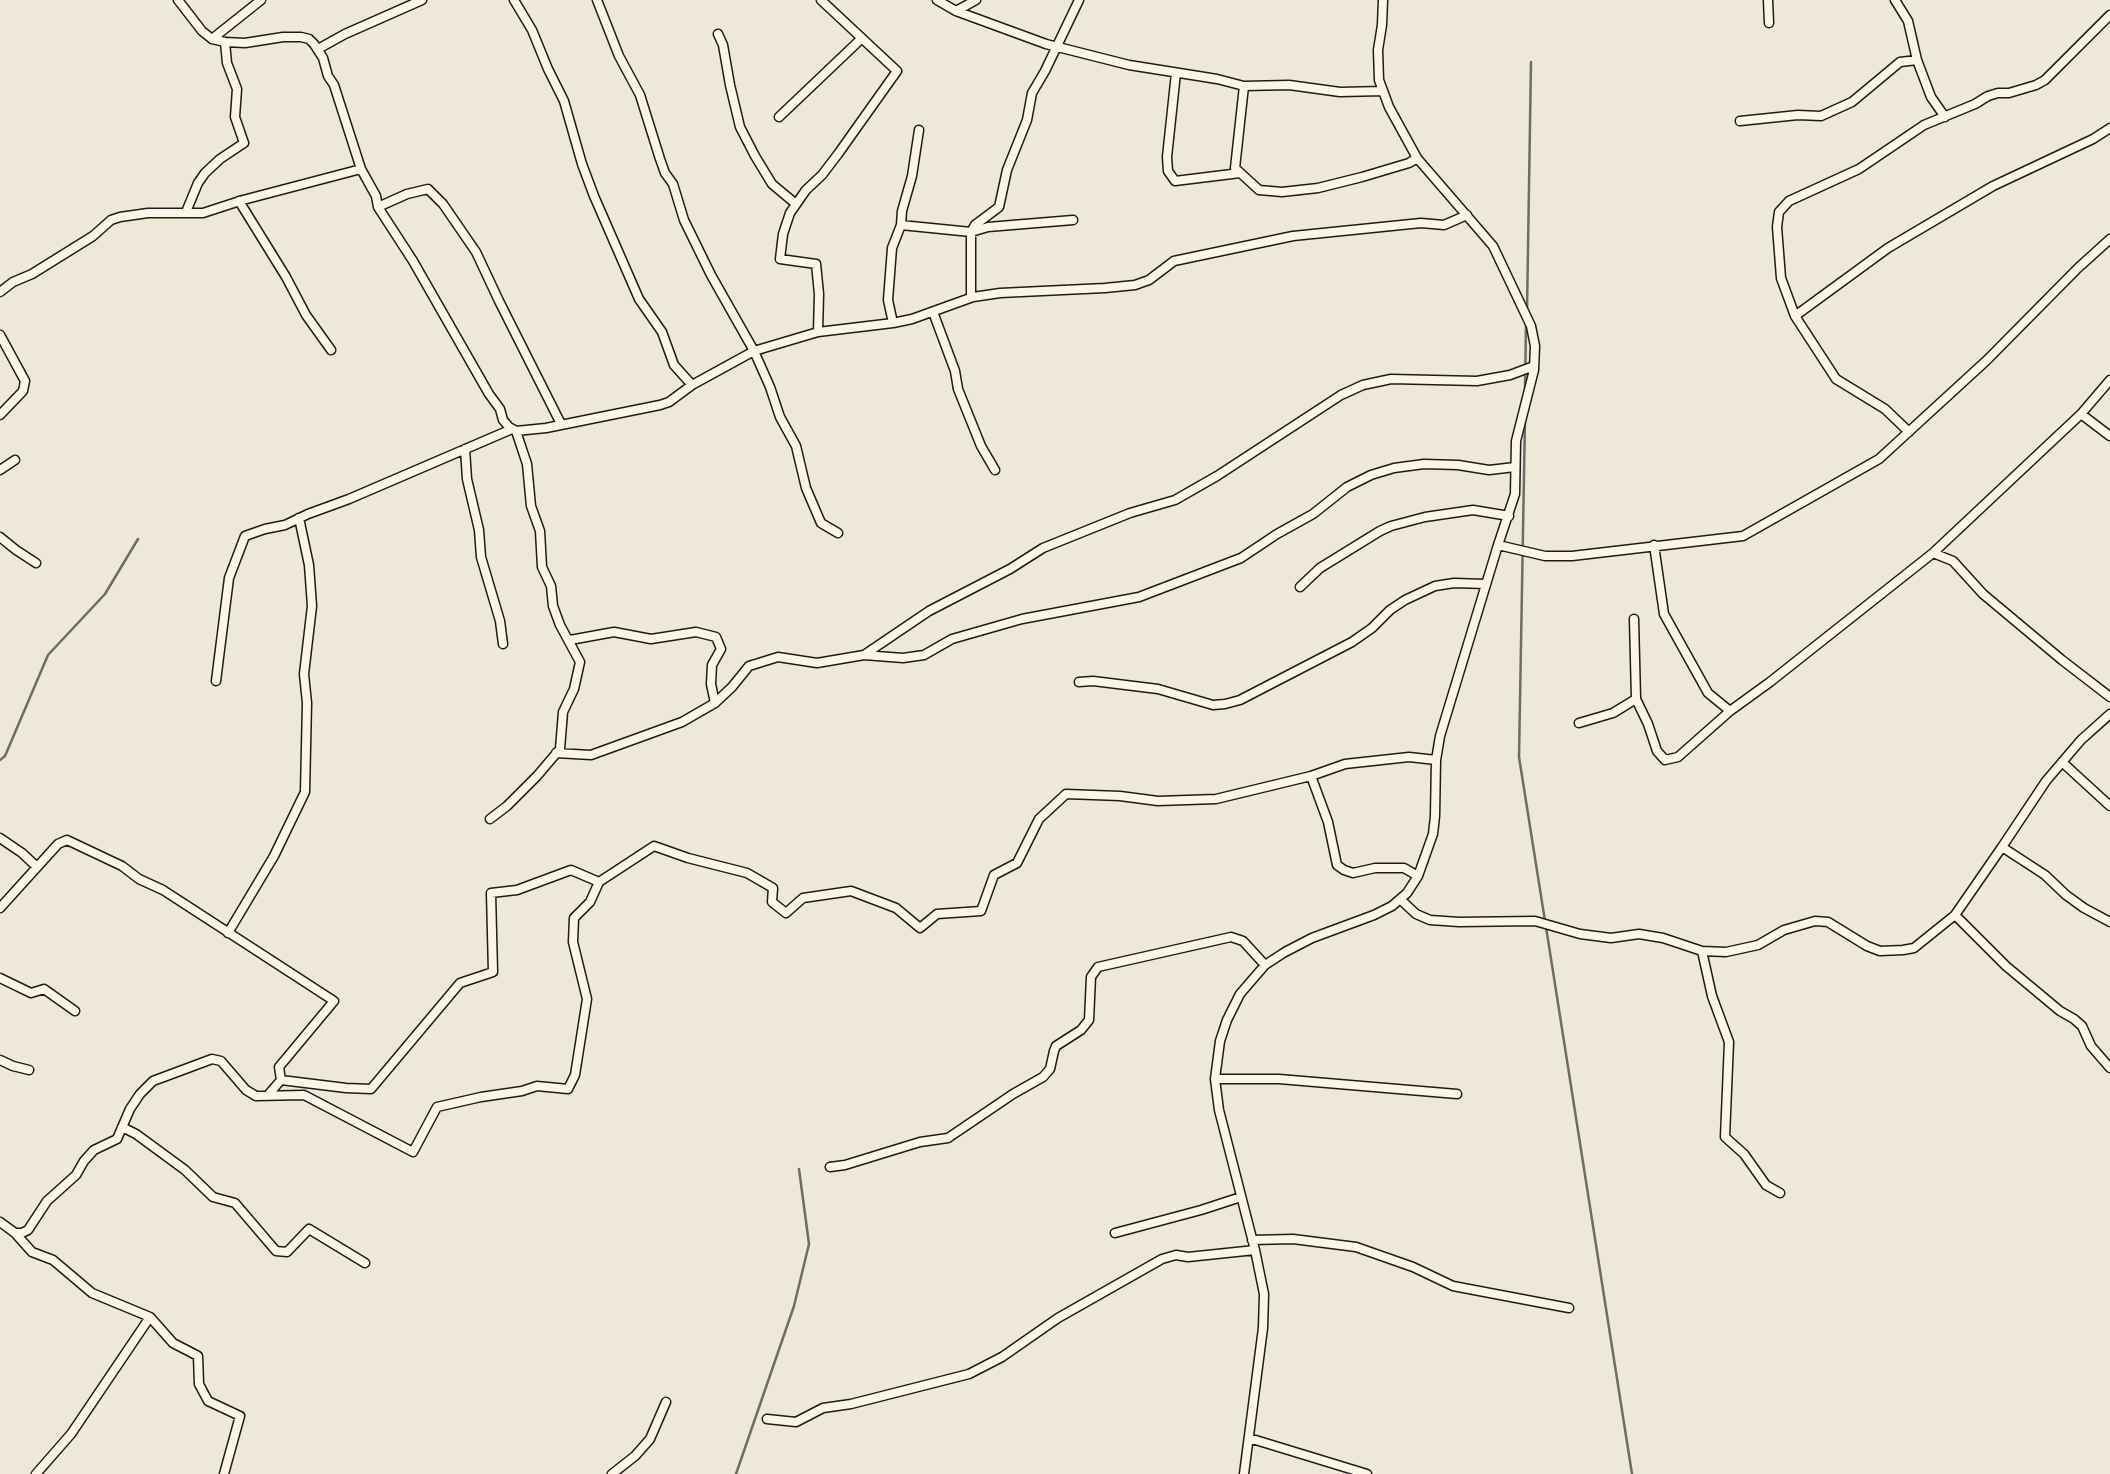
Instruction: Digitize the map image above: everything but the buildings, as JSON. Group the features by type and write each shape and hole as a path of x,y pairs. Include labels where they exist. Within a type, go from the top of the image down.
{"street":[{"path":"178,0 202,31 212,39 245,43 284,37 301,37 308,39 318,49 339,98 362,169 376,196 378,207 413,261 500,410 503,420 514,430 527,464 531,506 540,532 542,567 551,586 553,606 560,625 570,640 580,662 574,688 563,712 560,749 537,776 507,806 490,819"},
{"path":"212,39 261,0"},
{"path":"318,49 345,34 422,0"},
{"path":"514,0 532,30 564,101 582,164 594,196 639,299 662,332 674,365 692,385"},
{"path":"597,0 619,56 640,96 665,173 673,184 684,220 711,275 754,351 770,387 780,417 796,446 806,488 821,523 838,533"},
{"path":"818,332 819,294 816,264 780,259 783,234 790,213 796,204 838,154 897,71 820,0"},
{"path":"937,0 956,11 1057,46 1129,65 1217,78 1244,86 1289,85 1340,92 1383,91"},
{"path":"956,11 976,0"},
{"path":"971,298 971,232 975,225 1000,207 1007,170 1027,120 1032,93 1079,0"},
{"path":"1244,1474 1263,1328 1264,1294 1255,1250 1219,1110 1215,1079 1220,1041 1227,1020 1240,994 1265,965 1312,938 1374,916 1392,906 1407,893 1418,876 1433,834 1436,816 1436,760 1440,736 1515,494 1516,441 1534,366 1535,346 1531,326 1493,246 1417,158 1389,107 1379,80 1378,50 1384,0"},
{"path":"1768,0 1770,23"},
{"path":"1895,0 1908,21 1917,60 1930,97 1945,117"},
{"path":"1908,432 1885,408 1836,379 1795,316 1781,278 1777,227 1779,212 1788,201 1859,169 1924,125 1988,96 2036,85 2045,80 2110,14"},
{"path":"718,34 723,45 740,127 772,184 796,204"},
{"path":"779,117 861,39"},
{"path":"186,212 198,183 205,173 220,159 241,147 244,143 235,117 237,89 227,64 225,42"},
{"path":"1740,121 1798,115 1821,116 1852,102 1900,62 1917,60"},
{"path":"1176,73 1167,157 1168,171 1175,181 1240,173"},
{"path":"1244,86 1236,168 1259,190 1282,192 1318,188 1409,163 1417,158"},
{"path":"1795,316 1896,244 1993,186 2093,139 2110,128"},
{"path":"893,323 888,300 889,270 892,248 901,225 902,211 912,176 919,130"},
{"path":"0,292 13,282 32,274 92,236 111,220 120,217 186,212 204,213 238,201 362,169"},
{"path":"378,207 407,194 428,189 443,204 476,252 498,301 561,424"},
{"path":"238,201 286,277 306,315 331,350"},
{"path":"216,681 229,578 245,536 285,525 514,430 561,424 660,405 669,402 692,385 754,351 818,332 893,323 971,298 1000,293 1135,285 1149,280 1174,261 1200,254 1294,236 1421,223 1444,225 1467,215"},
{"path":"901,225 971,232 988,227 1073,220"},
{"path":"1498,545 1545,556 1572,556 1743,536 1879,459 1987,360 2078,268 2110,239"},
{"path":"932,312 955,371 958,389 981,446 995,470"},
{"path":"0,335 25,380 23,391 0,415"},
{"path":"864,655 929,611 1010,569 1043,548 1130,514 1175,500 1218,476 1341,395 1363,385 1392,379 1477,382 1510,376 1534,366"},
{"path":"1634,619 1636,699 1648,724 1657,751 1665,760 1678,757 1730,711 1770,682 1933,553 2081,414 2110,380"},
{"path":"2081,414 2110,436"},
{"path":"465,450 467,479 479,530 481,557 500,621 503,644"},
{"path":"0,470 15,460"},
{"path":"556,753 591,755 682,722 715,703 732,687 749,666 778,657 817,663 864,655 903,658 924,655 952,639 1022,619 1139,597 1240,558 1313,514 1347,487 1371,475 1394,468 1424,464 1458,465 1489,470 1515,467"},
{"path":"1300,587 1320,568 1391,526 1425,517 1473,510 1509,516"},
{"path":"228,933 274,856 304,792 307,703 304,674 312,606 309,565 299,518"},
{"path":"0,537 36,563"},
{"path":"1654,545 1664,614 1708,693 1730,711"},
{"path":"1933,553 1953,561 1983,594 2110,697"},
{"path":"1079,682 1093,681 1158,689 1213,704 1225,704 1240,700 1352,642 1372,628 1390,610 1412,596 1435,586 1454,583 1486,584"},
{"path":"570,640 614,632 651,639 696,632 716,637 721,649 712,665 711,684 715,703"},
{"path":"1578,723 1613,713 1636,699"},
{"path":"1400,899 1416,914 1430,920 1459,922 1535,921 1580,934 1611,938 1639,934 1663,938 1702,951 1726,952 1758,945 1784,930 1815,921 1828,922 1867,946 1880,951 1914,948 1955,915 2046,781 2081,740 2110,714"},
{"path":"15,1233 22,1233 28,1230 47,1201 76,1175 84,1161 94,1150 117,1139 140,1094 153,1081 212,1059 221,1061 246,1090 256,1096 304,1096 413,1152 437,1107 482,1097 522,1091 537,1086 568,1089 574,1075 587,999 573,942 574,918 590,902 599,882 654,846 688,858 748,872 773,888 772,902 786,913 803,898 850,892 896,908 920,928 937,914 981,911 994,875 1016,863 1039,819 1066,794 1120,796 1158,801 1216,799 1311,776 1345,764 1409,757 1436,760"},
{"path":"2062,762 2110,806"},
{"path":"1311,776 1328,822 1337,865 1344,870 1354,873 1375,868 1404,868 1418,876"},
{"path":"0,838 22,853 37,867"},
{"path":"0,908 58,844 67,840 122,866 138,879 162,890 334,1000 279,1067 281,1080 268,1095"},
{"path":"2002,848 2044,875 2084,908 2110,922"},
{"path":"281,1080 371,1089 460,984 493,972 491,893 517,890 571,870 599,882"},
{"path":"1955,915 2006,966 2060,1011 2082,1026 2091,1046 2110,1068"},
{"path":"830,1167 845,1165 920,1142 948,1138 1013,1094 1044,1077 1050,1068 1056,1046 1081,1030 1089,1020 1091,977 1098,967 1231,937 1243,941 1265,965"},
{"path":"1702,951 1712,996 1730,1042 1725,1136 1744,1154 1766,1185 1780,1193"},
{"path":"0,978 31,993 44,989 75,1010"},
{"path":"0,1060 29,1070"},
{"path":"1215,1079 1279,1079 1457,1094"},
{"path":"122,1127 136,1134 185,1170 213,1197 235,1203 276,1251 287,1252 309,1229 365,1264"},
{"path":"1115,1233 1202,1210 1241,1197"},
{"path":"0,1222 15,1233 32,1252 53,1260 92,1292 150,1316 173,1343 198,1356 199,1384 208,1401 240,1416 224,1474"},
{"path":"1252,1240 1293,1239 1356,1247 1414,1267 1453,1286 1569,1308"},
{"path":"767,1419 796,1422 823,1408 851,1404 969,1374 1002,1357 1058,1318 1162,1259 1176,1255 1188,1257 1255,1250"},
{"path":"36,1474 72,1434 150,1316"},
{"path":"612,1474 635,1456 650,1439 666,1402"},
{"path":"1249,1438 1367,1474"}],"waterway":[{"path":"1527,311 1531,62"},
{"path":"1525,391 1526,324"},
{"path":"1525,419 1519,757 1545,921"},
{"path":"0,760 5,756 48,655 105,594 138,539"},
{"path":"1546,927 1632,1474"},
{"path":"736,1474 794,1306 809,1244 799,1169"}]}
